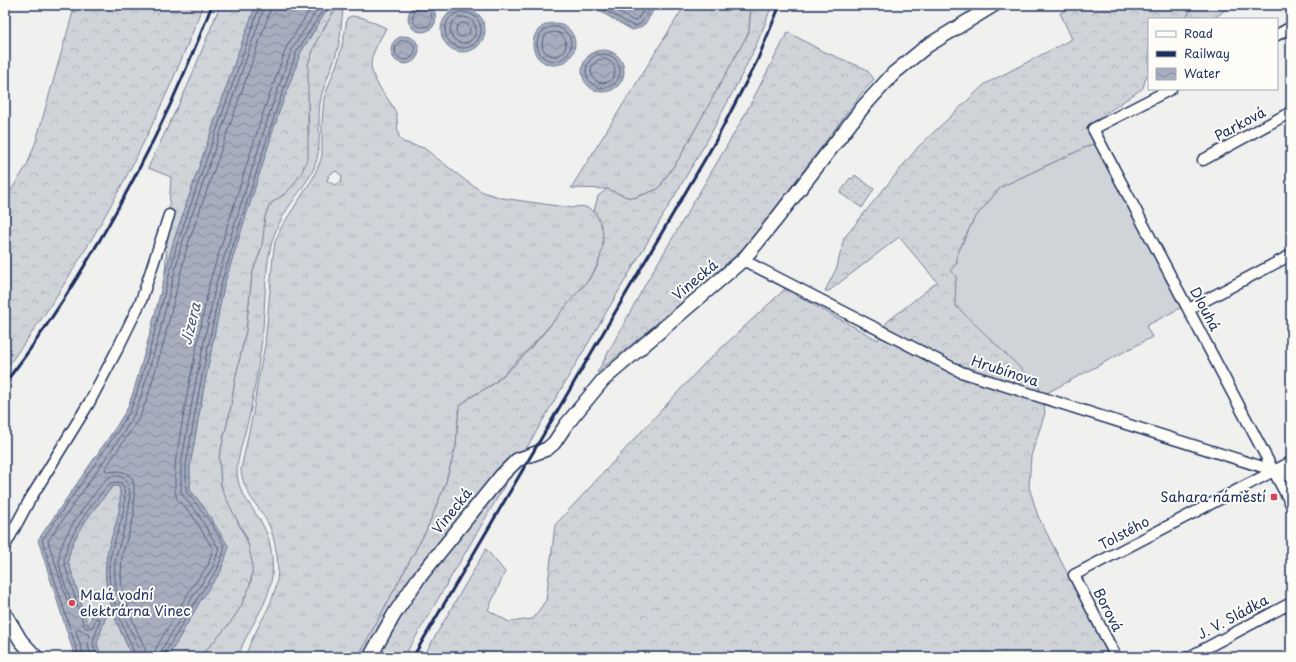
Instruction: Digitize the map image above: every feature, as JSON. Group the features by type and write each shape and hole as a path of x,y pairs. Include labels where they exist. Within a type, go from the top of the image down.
{"street":[{"name":"Vinecká","path":"370,657 394,612 418,579 510,466 517,460 548,449 603,380 743,260 863,107 904,64 927,46 994,5"},
{"path":"1278,34 1291,28"},
{"name":"Dlouhá","path":"1169,90 1093,128 1291,504"},
{"name":"Parková","path":"1203,160 1291,112"},
{"path":"5,546 28,501 89,402 141,301 169,215"},
{"path":"1189,309 1291,255"},
{"name":"Hrubínova","path":"743,260 961,372 1291,476"},
{"name":"Tolstého","path":"1074,575 1291,462"},
{"name":"Borová","path":"1074,575 1116,657"},
{"name":"J. V. Sládka","path":"1189,657 1291,603"},
{"path":"5,614 21,641 36,657"}],"green space":[{"path":"75,5 203,5 172,82 136,158 96,232 35,329 5,370 5,200 27,165 36,141"},
{"path":"220,5 256,5 173,243 165,273 171,177 148,168 188,85"},
{"path":"330,5 340,5 333,13 317,40 308,64 308,157 302,172 294,184 287,192 270,204 265,216 261,249 252,274 246,330 219,457 221,486 248,543 252,562 252,574 249,588 240,608 230,623 205,650 206,657 168,657 202,598 221,571 203,506 190,490 190,466 224,285 278,115 301,52"},
{"path":"685,5 751,5 749,32 680,157 658,189 634,198 627,197 607,189 571,188"},
{"path":"751,5 772,5 751,56 708,139 404,657 358,657 426,531 445,485 456,446 459,408 470,398 492,385 513,367 543,334 594,272 601,254 603,241 602,229 598,217 594,211 598,196 607,189 627,197 634,198 658,189 680,157 749,32"},
{"path":"1075,5 1194,5 1186,18 1148,18 1148,75 1143,88 1095,121 1093,144 1001,187 974,219 957,255 956,276 1037,384 1043,395 1045,413 1031,456 1029,487 1038,516 1110,657 423,657 486,549 505,572 488,610 509,622 533,619 546,600 555,525 703,365 785,289 878,340 887,322 937,282 899,237 829,291 825,291 837,267 844,238 918,147 985,84 1072,39 1060,13"},
{"path":"1194,5 1231,5 1215,18 1186,18"},
{"path":"337,10 343,11 340,39 336,55 323,89 320,103 317,160 310,177 291,203 276,230 268,258 259,362 249,418 238,461 237,471 240,487 266,531 269,540 272,558 270,586 261,610 243,644 238,657 216,657 205,650 230,623 245,598 252,574 246,536 231,510 221,486 219,457 246,330 252,274 261,249 265,216 270,204 287,192 309,133 308,64 317,40 333,13"},
{"path":"352,16 364,18 386,28 374,53 371,66 376,81 392,104 396,113 398,133 403,142 424,148 466,181 483,192 502,198 572,208 581,206 590,209 596,214 601,222 603,247 597,266 591,276 545,331 494,383 466,400 459,408 456,446 445,485 426,531 358,657 245,657 273,597 278,571 275,543 271,531 264,516 247,491 241,469 265,345 275,242 282,226 313,178 320,162 322,155 324,98 339,58 347,18","holes":["336,171 342,176 341,182 335,185 327,181 329,175"]},
{"path":"788,32 822,51 866,69 874,79 749,243 704,284 597,373 646,283 742,120"},
{"path":"1093,144 1098,149 1182,307 1146,326 1152,337 1043,395 1037,384 955,305 956,276 950,271 957,263 957,255 974,219 1001,187"},
{"path":"855,175 874,189 862,208 840,193 850,178 853,179"},
{"path":"113,486 119,486 120,506 107,553 105,574 112,610 131,654 128,657 101,657 97,643 106,616 88,627 68,561 70,551 79,531"}],"water":[{"path":"422,4 432,8 436,18 432,28 422,32 412,28 408,18 412,8"},
{"name":"Jizera","path":"256,5 330,5 301,52 278,115 224,285 203,392 190,466 190,490 203,506 229,547 221,571 202,598 168,657 128,657 131,654 113,610 107,586 107,553 120,506 119,486 113,486 79,531 70,551 68,561 88,626 94,612 106,616 97,643 101,657 75,657 38,540 127,409 149,337 173,243"},
{"path":"589,5 656,5 644,24 637,29 632,30"},
{"path":"459,8 467,8 479,14 485,26 485,34 479,46 467,52 459,52 447,46 441,34 441,26 447,14"},
{"path":"550,23 558,23 566,26 572,32 575,44 572,56 566,62 558,65 550,65 542,62 536,56 533,48 533,40 536,32 542,26"},
{"path":"405,36 415,40 419,50 415,60 405,64 395,60 391,50 395,40"},
{"path":"599,50 607,50 615,53 621,59 624,71 621,83 615,89 607,92 599,92 591,89 585,83 582,75 582,67 585,59 591,53"}],"railway":[{"path":"5,383 65,298 120,205 154,140 212,5"},
{"path":"413,657 715,142 757,61 780,5"}],"place":[{"name":"Sahara náměstí","path":"1274,497"},
{"name":"Malá vodní elektrárna Vinec","path":"72,603"}]}
